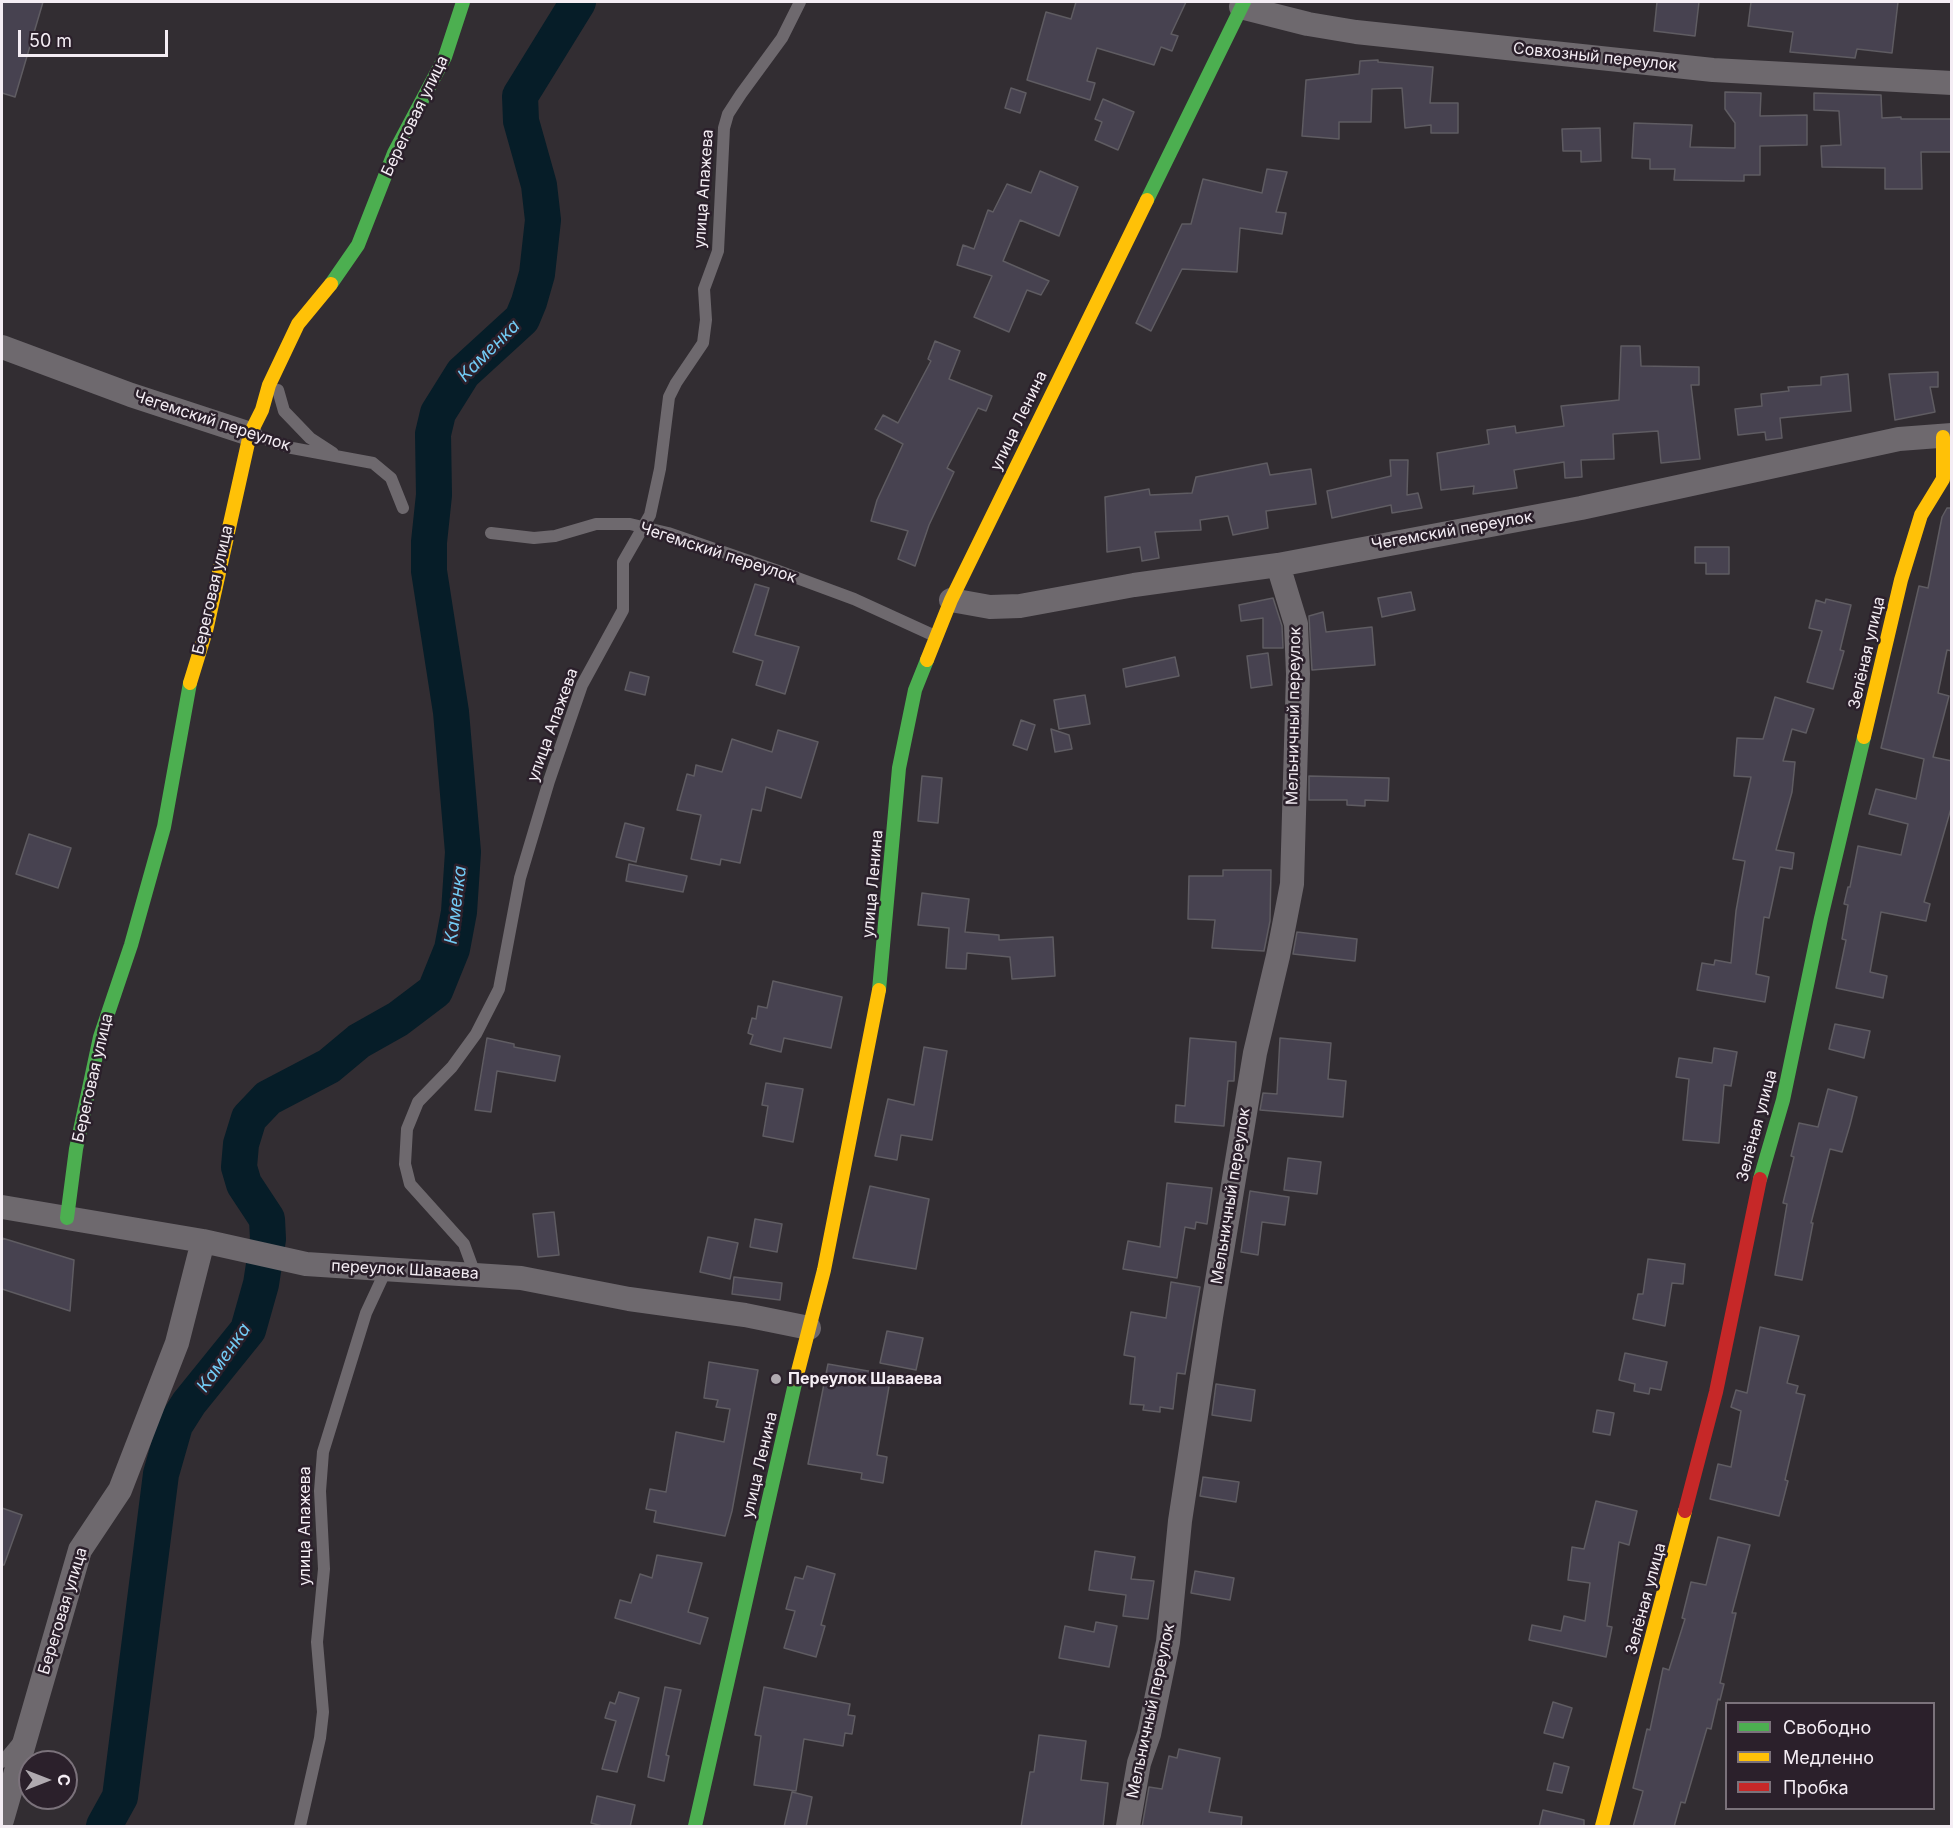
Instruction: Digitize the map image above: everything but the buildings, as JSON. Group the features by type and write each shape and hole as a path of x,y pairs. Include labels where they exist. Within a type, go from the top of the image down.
{"street":[{"name":"Береговая улица","path":"67,1218 76,1149 100,1037 131,945 164,827 191,675 206,631 229,522 246,461 250,434 282,356 298,324 342,271 358,246 394,153 445,57 464,2"},
{"name":"Совхозный переулок","path":"1243,4 1308,24 1356,32 1713,70 1952,83"},
{"name":"улица Ленина","path":"695,1827 853,1132 879,990 903,741 915,690 951,600 1243,4"},
{"name":"Чегемский переулок","path":"2,347 131,395 250,434"},
{"name":"Чегемский переулок","path":"951,600 990,607 1020,606 1134,585 1278,565 1581,508 1899,439 1947,436"},
{"name":"Зелёная улица","path":"1602,1827 1716,1392 1740,1281 1753,1203 1784,1100 1821,918 1901,580 1921,515 1943,479 1946,467 1947,436"},
{"name":"Мельничный переулок","path":"1128,1827 1138,1763 1149,1734 1168,1642 1180,1521 1211,1317 1243,1139 1255,1053 1292,884 1298,704 1296,624 1278,565"},
{"name":"переулок Шаваева","path":"2,1207 203,1241 306,1264 530,1279 629,1299 745,1315 809,1328"},
{"name":"Береговая улица","path":"2,1820 80,1550 120,1490 177,1343 203,1241"}],"lane":[{"name":"улица Апажева","path":"475,1274 472,1262 458,1237 410,1184 404,1158 407,1129 418,1102 465,1051 499,989 520,878 549,781 582,685 621,619 623,562 650,515 660,469 664,417 671,391 703,343 706,320 704,289 718,251 724,128 728,114 782,38 800,2"},
{"path":"282,356 278,394 284,411 310,438 337,456"},
{"name":"Чегемский переулок","path":"250,434 292,448 374,464 385,470 397,488 403,508"},
{"name":"Чегемский переулок","path":"491,533 534,538 555,536 596,524 623,523 690,541 854,599 936,636"},
{"name":"улица Апажева","path":"300,1827 322,1720 317,1642 324,1569 320,1491 323,1452 366,1313 386,1270"},
{"path":"2,1762 26,1734"}],"waterway":[{"name":"Каменка","path":"104,1826 120,1797 161,1474 175,1425 189,1403 248,1330 261,1284 268,1239 267,1219 244,1184 239,1167 241,1144 249,1118 268,1098 329,1066 359,1041 398,1019 435,991 452,949 459,912 463,852 451,712 429,571 429,542 434,495 433,434 438,413 463,373 522,319 529,302 537,274 543,220 539,185 521,121 520,96 578,2"}],"traffic: fast":[{"path":"331,284 358,245 394,153 445,57 463,2"},
{"path":"1147,200 1244,2"},
{"path":"879,990 899,768 915,690 927,660"},
{"path":"67,1218 76,1149 100,1037 131,945 164,827 190,683"},
{"path":"1760,1179 1783,1100 1821,918 1864,737"},
{"path":"695,1826 796,1379"}],"traffic: slow":[{"path":"927,660 951,600 1147,200"},
{"path":"190,683 206,631 250,434 262,410 269,385 298,324 331,284"},
{"path":"1864,737 1901,580 1921,515 1943,479 1943,437"},
{"path":"796,1379 824,1270 879,990"},
{"path":"1602,1826 1685,1511"}],"traffic: jam":[{"path":"1685,1511 1716,1392 1760,1179"}],"place":[{"name":"Переулок Шаваева","path":"776,1379"}]}
